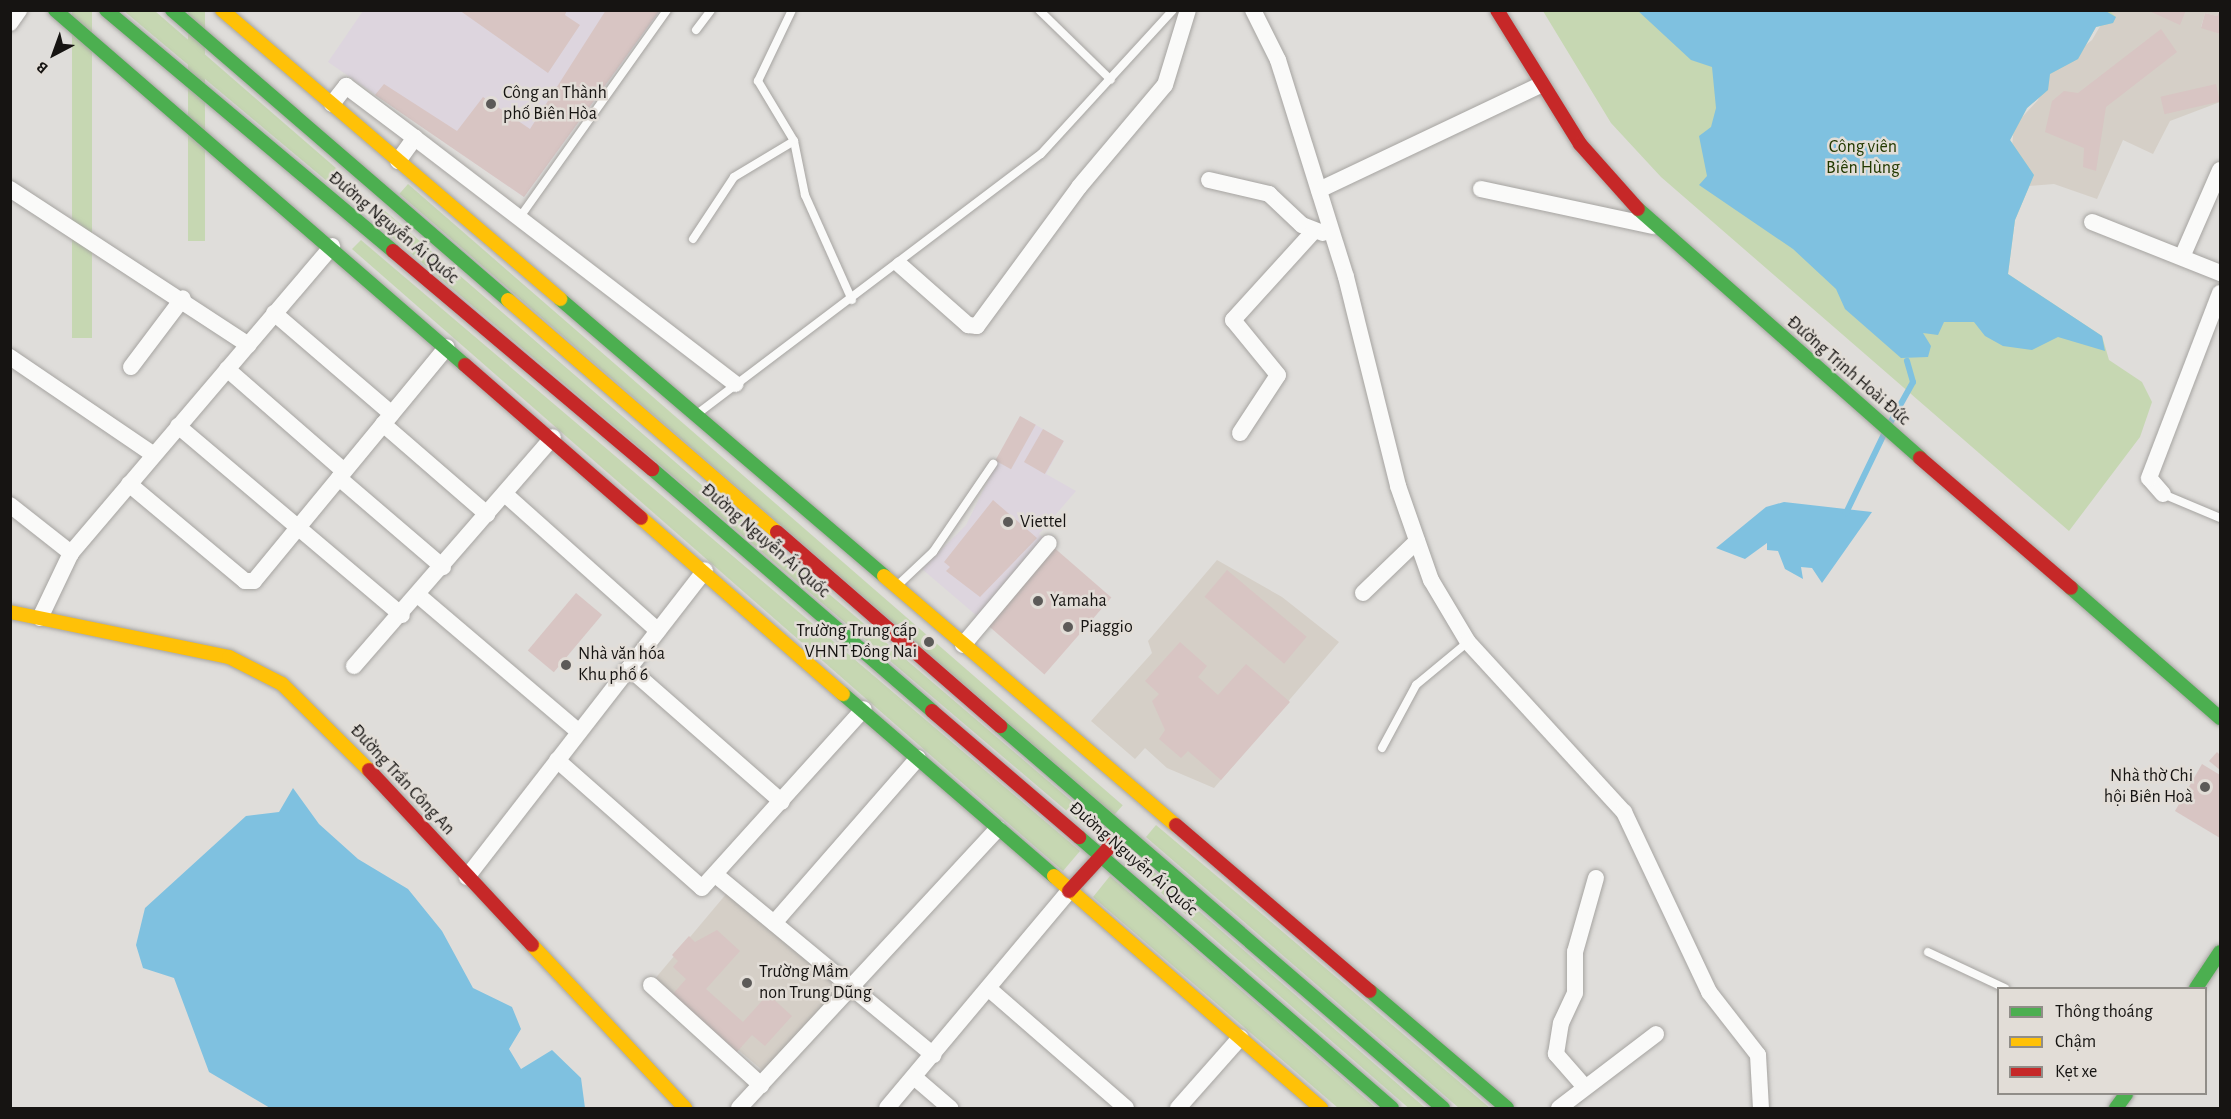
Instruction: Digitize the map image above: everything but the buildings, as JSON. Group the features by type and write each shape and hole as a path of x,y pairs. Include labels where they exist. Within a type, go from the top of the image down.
{"main road":[{"name":"Đường Nguyễn Ái Quốc","path":"55,10 342,232 1102,855 1392,1108"},
{"name":"Đường Nguyễn Ái Quốc","path":"106,10 342,232 447,347 864,709 1069,891 1321,1108"},
{"name":"Đường Nguyễn Ái Quốc","path":"172,10 1443,1108"},
{"path":"222,10 697,414 1148,804 1507,1108"},
{"name":"Đường Trịnh Hoài Đức","path":"1497,10 1540,85 1580,144 1653,226 2220,718"},
{"path":"342,232 398,161"},
{"name":"Đường Trần Công An","path":"10,612 229,657 258,670 306,704 685,1108"},
{"path":"1069,891 1148,804"},
{"path":"2197,987 2220,952"},
{"path":"2116,1108 2125,1095"}],"street":[{"path":"10,23 19,10"},
{"path":"900,265 968,325 977,326 1079,187 1165,85 1188,10"},
{"path":"1253,10 1278,60 1333,234 1417,541 1431,580 1468,642 1624,812 1709,992 1758,1055 1761,1108"},
{"path":"1319,190 1540,85"},
{"path":"332,104 346,86 736,384"},
{"path":"398,161 415,138"},
{"path":"2182,257 2220,170"},
{"path":"1209,180 1269,194 1313,232 1333,234"},
{"path":"10,189 183,298 248,345"},
{"path":"1481,189 1653,226"},
{"path":"2092,222 2220,273"},
{"path":"40,618 71,553 342,232"},
{"path":"1240,433 1278,375 1233,320 1313,232"},
{"path":"2163,494 2150,478 2220,293"},
{"path":"131,367 183,298"},
{"path":"274,313 487,514"},
{"path":"129,484 248,582 299,527 447,347"},
{"path":"10,357 154,455"},
{"path":"227,369 443,567"},
{"path":"178,426 402,615"},
{"path":"354,666 402,615 552,437"},
{"path":"505,494 658,631"},
{"path":"10,505 71,553"},
{"path":"1363,593 1417,541"},
{"path":"963,645 1049,543"},
{"path":"467,877 705,570"},
{"path":"418,595 579,732"},
{"path":"629,668 782,802"},
{"path":"557,760 696,885 708,886 864,709"},
{"path":"774,923 918,758"},
{"path":"739,1108 998,828"},
{"path":"717,876 933,1055"},
{"path":"1584,1086 1556,1054 1561,1023 1575,993 1575,952 1596,878"},
{"path":"887,1108 1069,891"},
{"path":"651,985 761,1085"},
{"path":"988,988 1126,1108"},
{"path":"1559,1108 1584,1086 1656,1034"},
{"path":"1178,1108 1240,1038"},
{"path":"914,1077 950,1108"}],"lane":[{"path":"520,217 668,10"},
{"path":"696,30 711,10"},
{"path":"792,10 758,81 794,141 805,195 852,300"},
{"path":"1039,10 1112,80"},
{"path":"697,414 900,265 1041,154 1112,80 1173,10"},
{"path":"693,239 739,173 794,141"},
{"path":"896,587 933,552 993,464"},
{"path":"2163,494 2220,518"},
{"path":"1382,748 1416,685 1468,642"},
{"path":"1928,952 2003,987"}],"shaded area":[{"name":"Công an Thành phố Biên Hòa","path":"363,11 660,11 524,197 328,62"},
{"path":"2109,11 2219,11 2217,16 2205,13 2201,27 2220,34 2220,102 2170,121 2153,154 2123,140 2097,199 2054,184 2029,186 2034,175 2012,147 2014,126 2038,100 2050,74 2092,40"},
{"name":"Viettel","path":"1020,416 1064,441 1046,474 1076,491 1039,534 1051,545 984,622 922,569 966,525"},
{"path":"1217,560 1282,597 1339,642 1214,788 1167,768 1145,748 1135,759 1091,721 1152,653 1148,641"},
{"name":"Trường Mầm non Trung Dũng","path":"727,893 841,989 769,1075 654,980"}],"green space":[{"name":"Công viên Biên Hùng","path":"2109,10 2116,17 2113,23 2096,27 2078,59 2050,74 2048,90 2027,108 2010,140 2034,175 2015,220 2008,274 2102,336 2109,360 2142,382 2152,402 2140,437 2069,531 1661,177 1611,123 1543,11"},
{"path":"72,11 92,11 92,338 72,338"},
{"path":"124,11 155,11 344,175 334,187"},
{"path":"188,11 205,11 205,241 188,241"},
{"path":"408,184 1123,805 1114,815 399,194"},
{"path":"384,210 1102,827 1095,835 374,222"},
{"path":"361,240 1080,851 1063,871 352,249"},
{"path":"1156,825 1490,1108 1459,1108 1146,837"},
{"path":"1132,853 1425,1108 1409,1108 1125,861"},
{"path":"1110,876 1376,1108 1338,1108 1093,897"}],"water":[{"name":"Công viên Biên Hùng","path":"1637,10 2104,10 2116,17 2113,23 2096,27 2078,59 2050,74 2048,90 2027,108 2010,140 2034,175 2015,220 2008,274 2102,336 2105,351 2058,337 2032,350 2003,346 1985,336 1974,322 1944,322 1938,335 1923,333 1931,346 1928,357 1901,358 1845,309 1836,289 1793,249 1699,185 1707,176 1699,136 1711,127 1716,108 1712,67 1691,60"},
{"path":"1784,502 1872,512 1822,583 1812,568 1801,567 1803,579 1785,569 1778,551 1767,550 1767,543 1745,559 1716,548 1766,507"},
{"path":"293,788 319,824 358,859 408,889 442,931 473,988 512,1007 521,1029 509,1049 521,1069 552,1050 581,1078 585,1108 270,1108 209,1072 174,978 143,968 136,945 145,908 246,816 279,812"}],"waterway":[{"path":"1889,425 1913,382 1907,361"},
{"path":"1846,513 1884,434"}],"traffic: fast":[{"path":"55,10 465,365"},
{"path":"106,10 393,251"},
{"path":"172,10 508,300"},
{"path":"1638,209 1920,458"},
{"path":"560,299 884,576"},
{"path":"652,469 932,711"},
{"path":"2071,588 2220,718"},
{"path":"843,694 1054,876"},
{"path":"1000,726 1443,1108"},
{"path":"1079,837 1392,1108"},
{"path":"2197,987 2220,952"},
{"path":"1370,991 1507,1108"},
{"path":"2116,1108 2125,1095"}],"traffic: slow":[{"path":"222,10 560,299"},
{"path":"508,300 777,532"},
{"path":"641,518 843,694"},
{"path":"884,576 1176,825"},
{"path":"10,612 229,657 282,684 369,770"},
{"path":"1054,876 1321,1108"},
{"path":"532,945 685,1108"}],"traffic: jam":[{"path":"1497,10 1580,144 1638,209"},
{"path":"393,251 652,469"},
{"path":"465,365 641,518"},
{"path":"1920,458 2071,588"},
{"path":"777,532 1000,726"},
{"path":"932,711 1079,837"},
{"path":"369,770 532,945"},
{"path":"1176,825 1370,991"},
{"path":"1069,891 1114,842"}],"place":[{"name":"Công an Thành phố Biên Hòa","path":"491,104"},
{"name":"Viettel","path":"1008,522"},
{"name":"Yamaha","path":"1038,601"},
{"name":"Piaggio","path":"1068,627"},
{"name":"Trường Trung cấp VHNT Đồng Nai","path":"929,642"},
{"name":"Nhà văn hóa Khu phố 6","path":"566,665"},
{"name":"Nhà thờ Chi hội Biên Hoà","path":"2205,787"},
{"name":"Trường Mầm non Trung Dũng","path":"747,983"}]}
